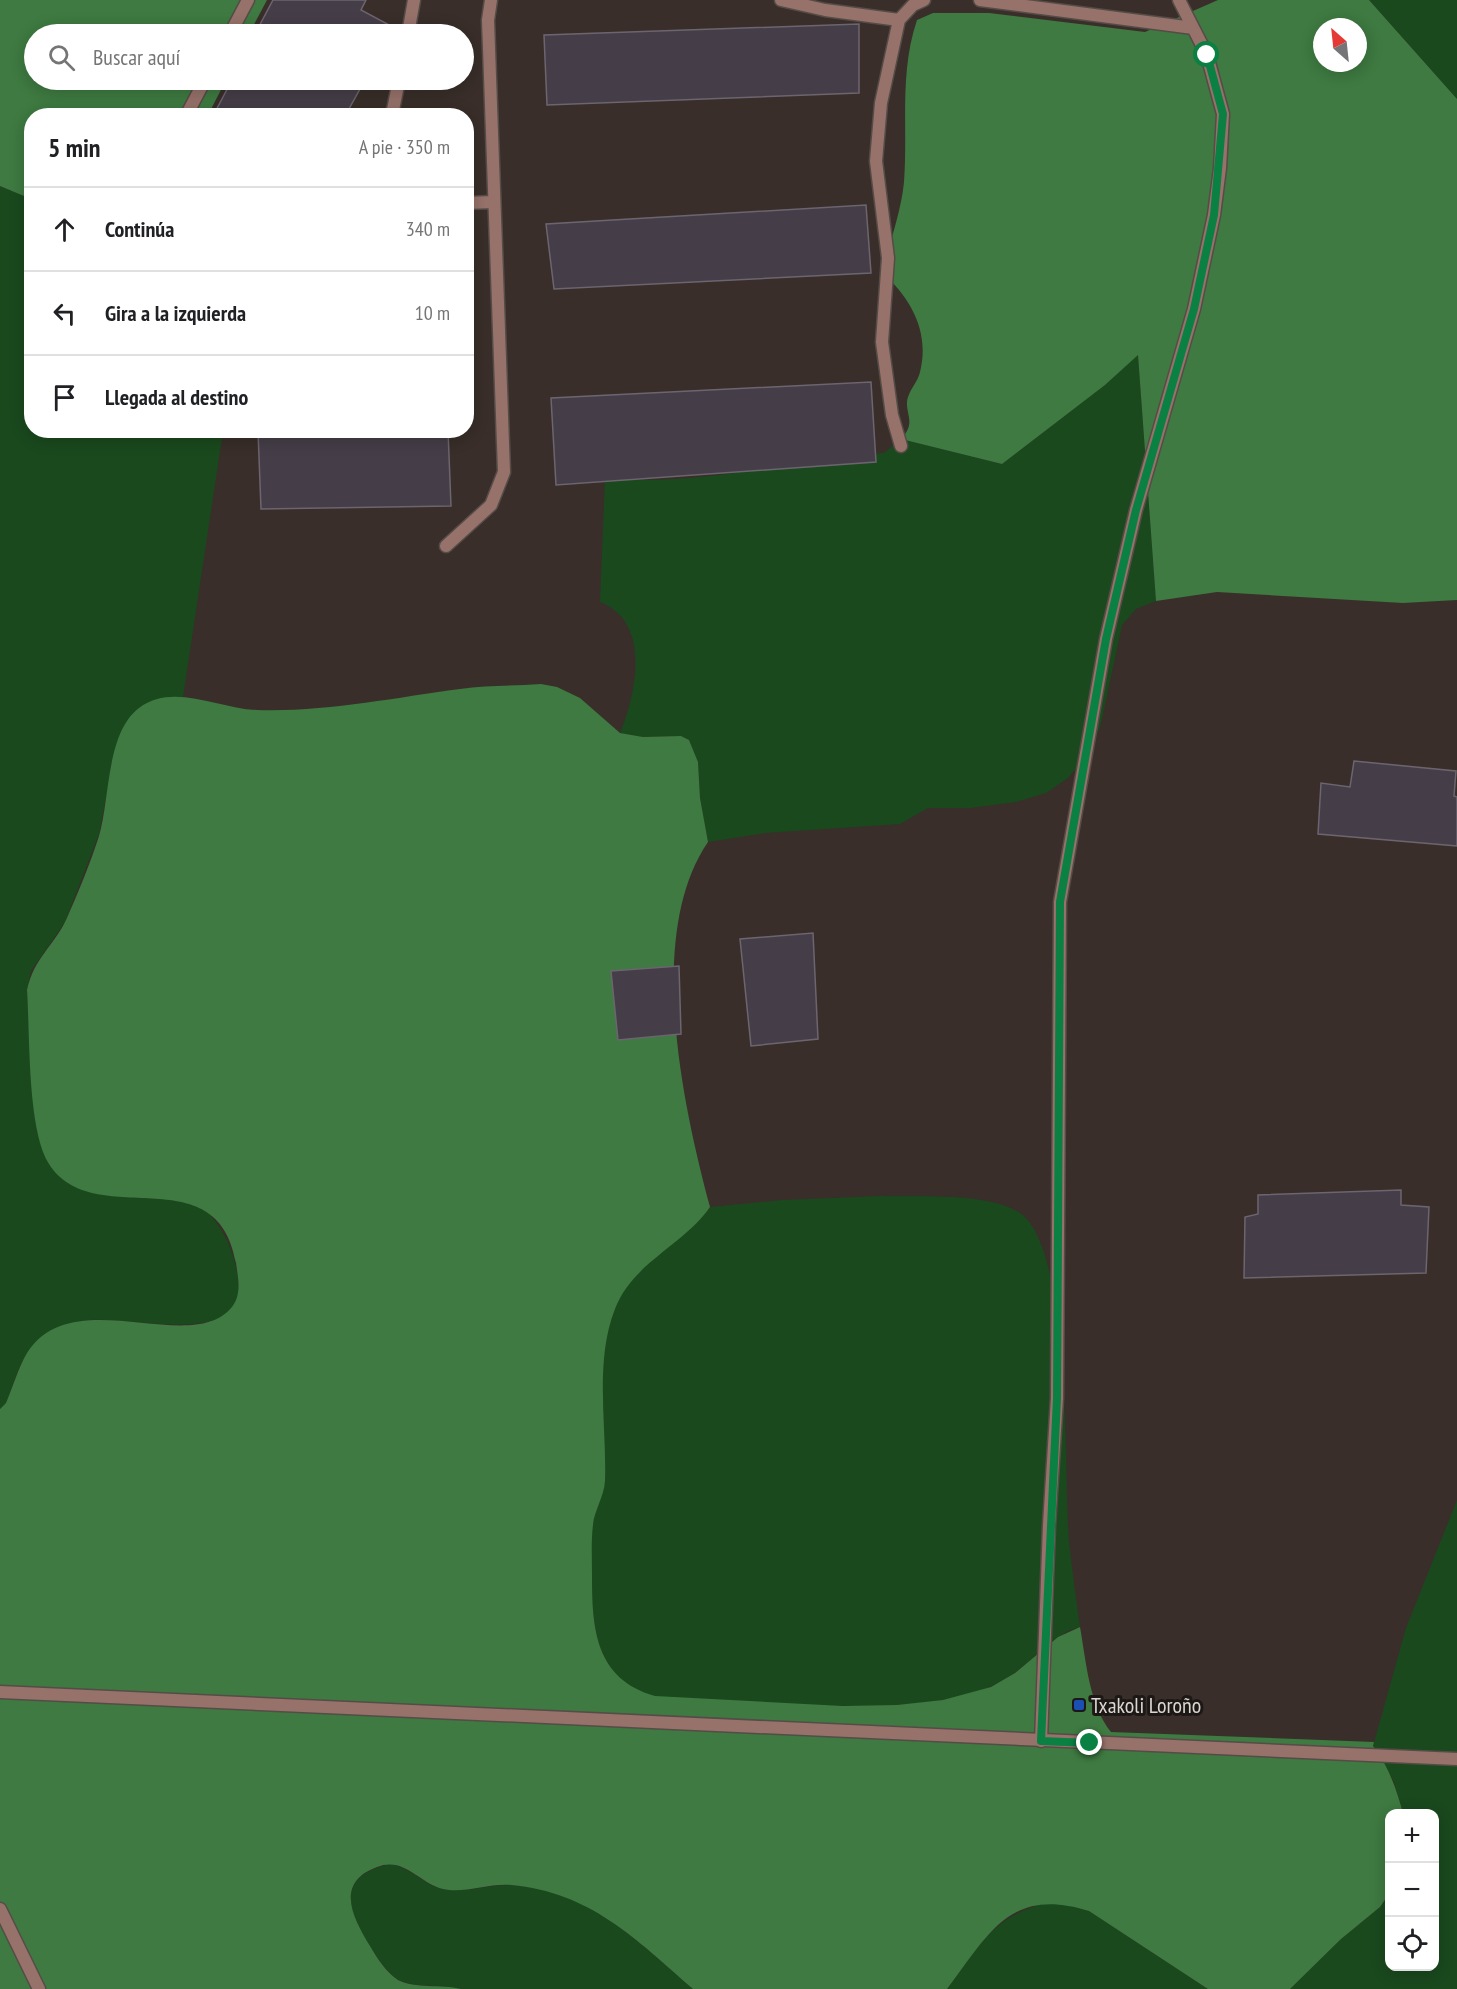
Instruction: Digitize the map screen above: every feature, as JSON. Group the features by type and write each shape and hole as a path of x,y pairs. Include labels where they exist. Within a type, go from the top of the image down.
{"street":[{"path":"235,24 248,0"},
{"path":"410,24 414,0"},
{"path":"446,546 491,505 504,472 491,164 488,20 491,0"},
{"path":"781,0 825,10 899,20"},
{"path":"901,446 892,415 882,342 888,258 876,161 881,103 899,20 914,5 924,0"},
{"path":"980,0 1193,28"},
{"path":"1041,1741 1057,1398 1060,902 1106,639 1136,510 1194,309 1214,215 1223,114 1207,55 1179,0"},
{"path":"190,108 200,90"},
{"path":"393,108 397,90"},
{"path":"474,203 493,202"},
{"path":"0,1692 1457,1759"},
{"path":"0,1910 39,1989"}],"green space":[{"path":"0,0 267,0 254,24 24,24 24,90 221,90 212,108 24,108 24,196 0,186"},
{"path":"1218,0 1369,0 1457,99 1457,600 1403,603 1217,592 1156,601 1138,355 1105,385 1002,464 901,439 909,427 907,403 920,372 922,343 916,317 910,305 883,273 898,217 904,182 906,80 911,40 917,20 933,13 989,13 1145,32"},
{"path":"1369,0 1457,0 1457,99"},
{"path":"0,186 24,196 24,438 222,438 183,697 164,698 124,726 115,752 99,834 65,922 31,971 27,990 35,1120 206,1210 228,1242 238,1279 236,1302 223,1316 203,1323 97,1320 79,1322 68,1327 28,1353 19,1369 6,1404 0,1409"},
{"path":"1138,354 1156,601 1136,609 1122,625 1100,728 1086,757 1068,778 1046,793 1016,802 970,808 928,808 900,824 765,833 708,842 700,798 698,762 689,740 681,736 643,737 620,733 631,699 636,660 627,625 616,612 600,602 605,478 675,479 744,472 884,453 901,439 1002,464 1105,385"},
{"path":"541,684 557,687 580,698 620,733 643,737 681,736 689,740 698,762 700,798 708,842 689,880 678,924 674,971 675,1021 681,1071 689,1120 710,1207 699,1221 634,1279 623,1293 615,1309 609,1329 603,1372 605,1481 592,1531 592,1595 596,1632 609,1664 620,1677 635,1688 655,1696 843,1706 897,1705 943,1700 991,1687 1015,1673 1058,1637 1080,1627 1093,1696 1111,1732 1374,1742 1373,1746 1391,1778 1402,1809 1385,1809 1385,1900 1380,1907 1341,1939 1290,1989 1208,1989 1089,1911 1062,1905 1039,1905 1020,1910 1004,1920 976,1950 947,1989 693,1989 631,1936 588,1908 565,1897 539,1889 511,1885 459,1890 443,1889 403,1868 387,1865 364,1874 355,1882 351,1892 353,1913 373,1951 386,1969 398,1980 412,1984 461,1989 0,1989 0,1409 6,1403 27,1353 47,1332 73,1322 101,1320 189,1325 213,1320 232,1307 238,1291 236,1263 224,1230 205,1211 180,1202 95,1194 69,1184 49,1164 37,1129 31,1080 27,990 34,969 66,920 92,857 103,821 111,768 120,733 128,719 139,708 166,697 196,699 242,709 283,710 359,704 490,686"},
{"path":"881,1196 953,1197 1007,1206 1020,1213 1037,1235 1049,1270 1057,1315 1065,1418 1069,1541 1080,1627 1053,1640 1022,1667 998,1683 972,1694 944,1700 893,1705 814,1705 685,1701 659,1698 636,1691 619,1679 604,1656 597,1638 590,1569 591,1536 604,1480 603,1362 606,1339 621,1295 640,1270 689,1230 710,1207 783,1200"},
{"path":"1457,1500 1457,1989 1290,1989 1341,1939 1380,1907 1385,1900 1385,1971 1439,1971 1439,1809 1402,1809 1394,1782 1373,1746 1406,1628"},
{"path":"391,1864 444,1889 460,1890 509,1885 537,1888 562,1895 609,1920 693,1989 461,1989 404,1982 397,1979 374,1953 354,1917 351,1905 354,1884 374,1869"},
{"path":"1042,1904 1067,1904 1089,1911 1208,1989 947,1989 977,1948 997,1927 1024,1910"}],"building":[{"path":"273,0 366,0 361,10 387,24 260,24"},
{"path":"859,24 859,93 547,105 544,35"},
{"path":"227,90 359,90 349,108 217,108"},
{"path":"866,205 871,273 554,289 546,224"},
{"path":"871,382 876,462 556,485 551,398"},
{"path":"258,438 448,438 451,506 261,509"},
{"path":"1354,761 1456,771 1454,796 1457,797 1457,846 1318,834 1321,783 1350,787"},
{"path":"813,933 818,1039 751,1046 740,939"},
{"path":"679,966 681,1034 618,1040 611,971"},
{"path":"1401,1190 1401,1205 1429,1207 1426,1273 1244,1278 1245,1217 1258,1214 1258,1195"}],"place":[{"name":"Txakoli Loroño","path":"1079,1705"}],"route":[{"path":"1090,1743 1041,1741 1049,1525 1057,1398 1060,906 1106,639 1136,510 1194,309 1214,215 1220,168 1223,114 1207,55"}]}
